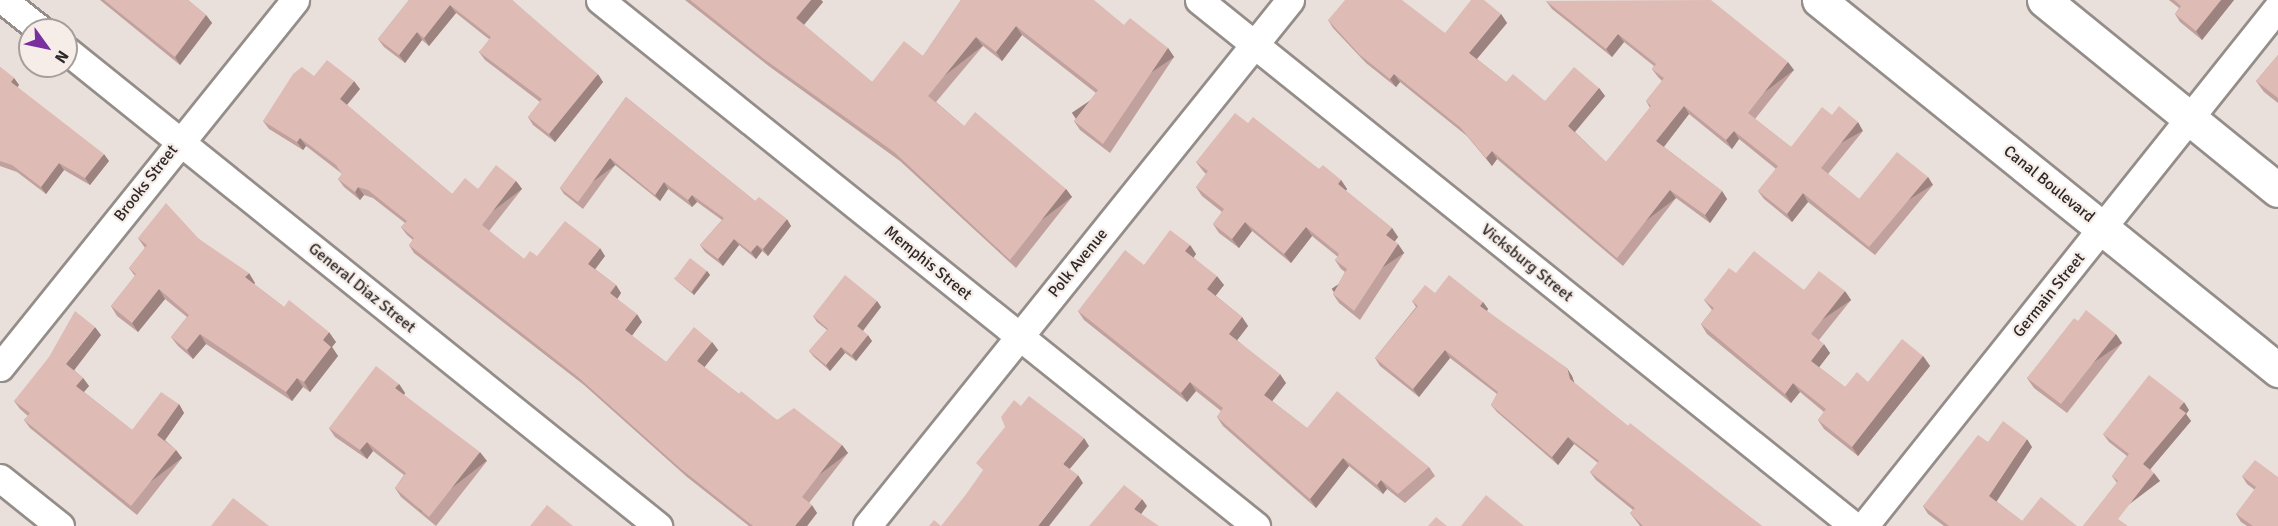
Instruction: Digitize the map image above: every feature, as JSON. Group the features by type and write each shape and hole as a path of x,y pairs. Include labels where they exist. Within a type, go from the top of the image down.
{"main road":[{"name":"Canal Boulevard","path":"1819,0 2278,370"},
{"path":"2044,0 2278,190"}],"street":[{"path":"3,0 26,18"},
{"name":"Brooks Street","path":"0,367 295,0"},
{"name":"Memphis Street","path":"600,0 1256,526"},
{"name":"Vicksburg Street","path":"1199,0 1854,526"},
{"name":"Polk Avenue","path":"867,526 1290,0"},
{"name":"Germain Street","path":"1864,526 2278,7"},
{"name":"General Diaz Street","path":"78,60 658,526"},
{"path":"0,478 60,526"}],"building":[{"path":"104,0 188,0 206,15 175,57"},
{"path":"409,0 512,0 598,74 549,134 528,117 542,99 479,52 491,37 450,5 424,38 417,32 399,55 378,39"},
{"path":"690,0 811,0 796,18 872,82 904,41 923,56 961,0 1094,0 1124,25 1130,18 1168,48 1103,144 1074,121 1098,90 1016,26 996,52 976,37 928,96 964,126 975,112 1066,189 1010,260 894,152 764,59"},
{"path":"1345,0 1402,0 1445,33 1471,0 1484,0 1501,14 1469,53 1506,82 1513,74 1545,101 1574,67 1599,88 1568,126 1606,162 1651,106 1646,101 1664,78 1652,69 1656,64 1618,34 1606,49 1546,1 1711,0 1788,62 1748,113 1791,147 1822,107 1832,115 1839,106 1858,122 1821,168 1859,199 1897,152 1928,177 1869,247 1803,193 1787,214 1758,191 1778,166 1734,131 1726,140 1684,106 1656,141 1722,191 1705,215 1670,190 1617,258 1492,151 1486,158 1461,128 1394,74 1390,79 1360,55 1328,20"},
{"path":"2174,0 2221,0 2196,31 2175,14 2181,6"},
{"path":"2278,55 2278,98 2256,81"},
{"path":"327,60 354,81 340,99 452,194 465,178 478,189 496,165 516,181 482,225 524,259 530,251 537,256 565,221 600,248 588,264 616,285 610,293 637,314 625,330 666,362 694,327 712,342 697,361 739,394 741,391 777,420 794,408 842,445 802,497 812,505 795,526 753,526 681,469 578,377 409,245 414,238 401,227 407,221 368,190 358,187 355,192 338,179 342,174 336,165 300,138 297,142 263,121 293,74 302,67 314,76"},
{"path":"0,67 14,78 11,82 104,154 85,178 59,163 41,187 12,165 0,161"},
{"path":"626,97 755,201 759,197 787,219 763,249 757,245 751,252 734,239 718,259 700,245 724,218 692,195 688,200 664,182 655,195 610,158 578,202 560,188"},
{"path":"1235,113 1248,123 1253,117 1319,169 1323,165 1341,180 1338,184 1392,228 1386,235 1398,244 1354,311 1333,294 1347,269 1335,260 1339,254 1306,227 1284,254 1245,222 1232,239 1213,224 1224,209 1196,187 1208,171 1196,162"},
{"path":"166,203 199,239 249,273 245,277 284,307 289,300 329,332 323,340 331,347 304,382 297,378 286,392 200,334 187,350 171,337 189,315 159,289 132,323 111,306 136,274 129,268 147,245 138,238"},
{"path":"1170,230 1190,245 1185,251 1217,276 1207,289 1242,317 1229,334 1280,374 1264,395 1307,428 1337,391 1429,467 1398,494 1381,480 1377,485 1343,458 1310,499 1217,417 1223,408 1190,382 1181,393 1078,311 1125,250 1144,265"},
{"path":"1754,251 1804,290 1819,271 1845,291 1811,334 1824,344 1811,361 1845,387 1857,372 1868,382 1902,339 1923,356 1852,447 1818,420 1826,409 1793,383 1785,394 1701,324 1714,308 1704,300 1729,268 1736,273"},
{"path":"690,258 707,271 691,291 674,279"},
{"path":"845,275 877,301 857,326 868,335 852,355 841,347 826,365 809,351 828,329 813,316"},
{"path":"1449,275 1483,302 1480,306 1567,368 1570,379 1628,426 1630,423 1762,526 1643,526 1630,513 1635,508 1590,472 1599,461 1568,437 1552,457 1491,405 1498,392 1445,350 1413,389 1375,358 1418,306 1412,301 1425,285 1435,293"},
{"path":"2086,310 2116,334 2061,404 2027,378 2074,318 2078,321"},
{"path":"75,311 95,327 66,364 83,378 76,386 132,430 161,392 179,404 157,435 176,450 131,506 24,420 30,413 14,401 49,357"},
{"path":"376,366 399,384 395,388 480,452 429,517 395,488 406,473 367,442 360,450 329,428"},
{"path":"2149,375 2184,402 2179,408 2186,413 2143,464 2154,473 2118,519 2128,526 2083,526 2118,481 2112,476 2129,454 2103,434"},
{"path":"1029,396 1084,438 1063,464 1078,475 1038,526 941,526 983,470 976,463 1005,427 1001,417 1014,400 1021,406"},
{"path":"2003,421 2027,439 1989,496 2022,521 2041,497 2077,526 1949,526 1923,506 1978,435 1988,442"},
{"path":"2255,460 2278,477 2278,526 2253,526 2236,514 2256,487 2242,476"},
{"path":"1124,485 1142,499 1134,509 1159,526 1089,526"},
{"path":"1486,495 1524,526 1461,526"},
{"path":"233,498 269,526 211,526"},
{"path":"547,505 573,526 530,526"},
{"path":"1436,517 1447,526 1428,526"},
{"path":"934,520 941,526 929,526"}]}
